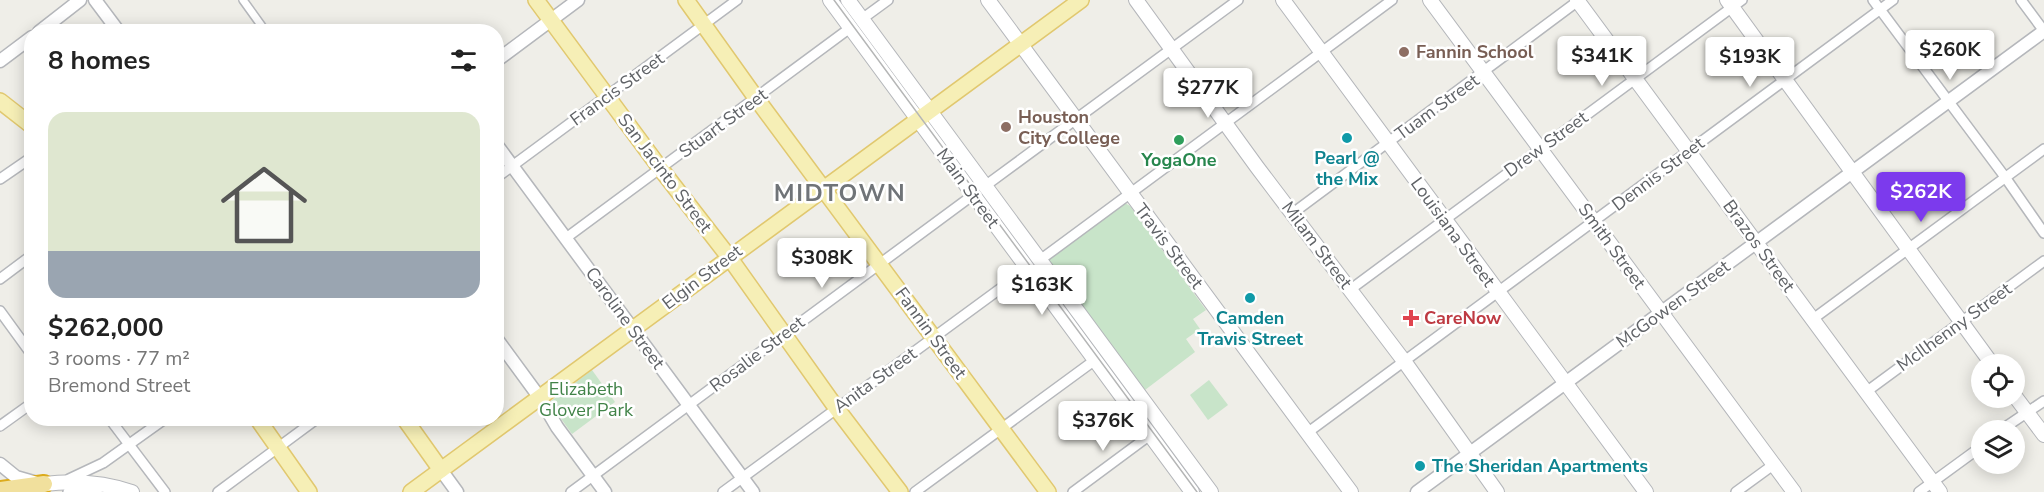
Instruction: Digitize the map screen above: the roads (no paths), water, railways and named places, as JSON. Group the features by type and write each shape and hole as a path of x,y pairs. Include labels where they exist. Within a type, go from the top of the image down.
{"highway":[{"path":"0,490 44,484"}],"main road":[{"name":"San Jacinto Street","path":"536,0 729,257 837,409 900,492"},
{"name":"Fannin Street","path":"686,0 1048,492"},
{"name":"Main Street","path":"830,0 850,28 985,186 1211,492"},
{"name":"Main Street","path":"848,0 973,195 1192,492"},
{"name":"Travis Street","path":"988,0 1351,492"},
{"name":"Elgin Street","path":"504,424 1080,0"},
{"name":"Milam Street","path":"1136,0 1404,361 1497,492"},
{"name":"Louisiana Street","path":"1283,0 1646,492"},
{"name":"Smith Street","path":"1430,0 1794,492"},
{"name":"Brazos Street","path":"1578,0 1936,487"},
{"path":"1734,3 1785,79 1985,354"},
{"path":"0,100 24,120"},
{"path":"2024,408 2044,435"},
{"path":"263,426 309,492"},
{"path":"410,426 441,470"},
{"name":"Elgin Street","path":"411,492 502,426"},
{"path":"44,484 66,487 101,483 127,490"}],"street":[{"path":"49,24 80,0"},
{"path":"95,0 113,24"},
{"path":"243,0 260,24"},
{"path":"504,55 578,0"},
{"name":"Francis Street","path":"504,172 738,0"},
{"path":"862,19 888,0"},
{"path":"985,186 1238,0"},
{"path":"1040,260 1392,0"},
{"name":"Tuam Street","path":"1293,213 1578,0"},
{"path":"1874,0 2044,233"},
{"name":"Dennis Street","path":"1307,433 1893,0"},
{"path":"2021,0 2044,31"},
{"name":"Drew Street","path":"1351,289 1636,79 1734,3"},
{"name":"Stuart Street","path":"566,238 850,28"},
{"name":"McGowen Street","path":"1417,492 1947,100 2044,31"},
{"path":"0,61 24,43"},
{"path":"1813,319 2044,149"},
{"name":"Caroline Street","path":"504,155 753,492"},
{"path":"0,179 24,162"},
{"name":"Rosalie Street","path":"571,492 973,195"},
{"path":"0,279 24,261"},
{"name":"McIlhenny Street","path":"1866,392 2043,262"},
{"name":"Anita Street","path":"723,492 1028,269"},
{"path":"0,311 24,344"},
{"path":"504,349 605,492"},
{"path":"915,492 1095,360"},
{"path":"2015,420 2044,401"},
{"path":"0,426 24,409"},
{"path":"115,426 165,492"},
{"path":"66,487 155,426"},
{"path":"218,492 307,426"},
{"path":"1073,492 1150,435"},
{"path":"1919,492 1936,487 1971,456"},
{"path":"0,464 16,477 44,484"},
{"path":"1736,492 1773,465"},
{"path":"441,470 457,492"}],"tram line":[{"path":"834,0 1197,492"}],"place":[{"name":"Fannin School","path":"1404,52"},
{"name":"Houston City College","path":"1006,127"},
{"name":"Pearl @ the Mix","path":"1347,138"},
{"name":"YogaOne","path":"1179,140"},
{"name":"Camden Travis Street","path":"1250,298"},
{"name":"CareNow","path":"1411,318"},
{"name":"The Sheridan Apartments","path":"1420,466"}],"district":[{"name":"MIDTOWN","path":"840,193"}],"park label":[{"name":"Elizabeth Glover Park","path":"586,399"}]}
